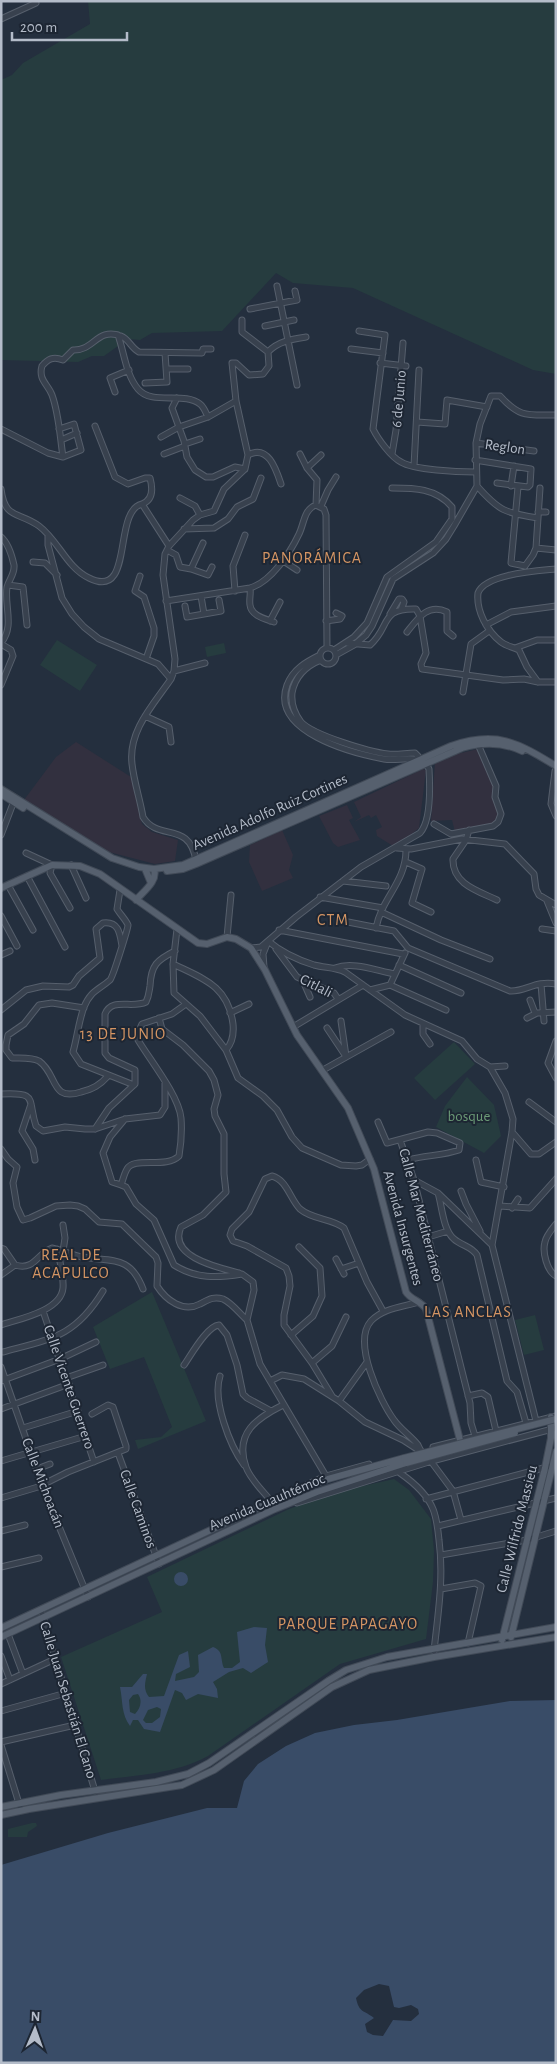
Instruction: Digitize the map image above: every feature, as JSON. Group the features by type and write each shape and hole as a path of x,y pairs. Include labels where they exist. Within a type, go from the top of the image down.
{"main road":[{"name":"Avenida Adolfo Ruiz Cortines","path":"1,789 111,862 146,871 175,871 423,762 457,744 491,739 515,743 556,766"},
{"name":"Avenida Adolfo Ruiz Cortines","path":"477,742 520,749 555,771"},
{"name":"Avenida Adolfo Ruiz Cortines","path":"1,794 15,800 105,854 132,865 155,870"},
{"path":"1,888 52,865 80,866 100,874 120,890 202,945 228,937 236,939 251,948"},
{"path":"136,900 151,883 155,870"},
{"path":"146,871 151,883"},
{"name":"Avenida Insurgentes","path":"251,948 265,970 293,1027 354,1117 370,1159 406,1292 426,1309 460,1440"},
{"name":"Calle Wilfrido Massieu","path":"501,1646 531,1539 544,1502 551,1467 554,1417"},
{"name":"Avenida Cuauhtémoc","path":"5,1635 275,1509 317,1492 405,1461 554,1417"},
{"name":"Avenida Cuauhtémoc","path":"1,1628 292,1492 336,1476 405,1461 556,1423"},
{"name":"Calle Wilfrido Massieu","path":"509,1644 531,1539 536,1504 556,1452"},
{"path":"1,1815 20,1807 95,1791 156,1782 188,1774 209,1763 346,1670 387,1657 556,1627"},
{"path":"1,1807 20,1807 182,1785 214,1770 332,1687 369,1670 509,1644 556,1638"}],"street":[{"path":"1,19 36,4"},
{"path":"277,286 297,385"},
{"path":"250,309 297,300 296,291"},
{"path":"196,862 191,846 185,837 155,828 149,825 143,817 131,754 133,738 145,716 171,679 174,671 174,651 163,568 168,548 184,529 200,515 214,511 224,489 245,468 248,455 236,401 232,363 236,363 250,376 263,374 269,366 268,352 242,332 242,320"},
{"path":"265,326 294,320"},
{"path":"359,331 385,335 373,429 392,454 399,462 414,466 475,472"},
{"path":"60,457 61,440 51,394 44,385 41,374 42,366 51,359 63,360 73,350 83,350 104,335 118,335 126,338 138,352 202,353 203,349 212,349"},
{"path":"118,335 136,387 143,394 151,397 178,398 199,403 208,417"},
{"path":"268,352 287,340 306,337"},
{"name":"6 de Junio","path":"392,454 404,366 403,343"},
{"path":"351,349 382,353"},
{"path":"145,383 167,382 168,370 165,353"},
{"path":"380,363 404,366"},
{"path":"168,370 188,369"},
{"path":"115,392 110,378 129,370"},
{"path":"414,466 419,370"},
{"path":"546,512 538,515 516,515 498,508 477,486 475,472 476,443 480,424 493,394 500,396 510,407 522,414 556,415"},
{"path":"178,398 172,408 190,464 195,470 206,477 220,475 236,467 245,468"},
{"path":"417,422 445,424 447,400 487,407"},
{"path":"161,437 208,417 236,401"},
{"path":"2,430 60,457 81,450 74,424 59,429"},
{"path":"1,489 6,508 38,525 84,575 96,581 105,581 112,577 120,565 130,513 136,506 146,503 150,498 150,478 128,484 115,477 95,426"},
{"path":"61,440 77,433"},
{"path":"164,454 200,439"},
{"name":"Reglon","path":"476,443 534,451"},
{"path":"248,455 257,452 264,454 275,467 281,484"},
{"path":"300,454 307,468 317,480 318,505 325,512 326,519 327,648"},
{"path":"307,468 322,455"},
{"path":"475,460 530,468 532,471 529,486 518,487 498,483"},
{"path":"511,486 514,466"},
{"path":"166,601 235,591 262,583 282,560 300,533 308,510 318,505 336,477"},
{"path":"184,529 205,530 221,525 237,507 253,500 261,478"},
{"path":"321,657 324,662 331,663 334,661 335,652 367,623 387,577 420,564 441,545 477,486"},
{"path":"518,487 511,563 525,566"},
{"path":"327,648 335,652 354,644 366,635 393,580 401,570 436,542 452,519 452,506 445,501 419,488 392,488"},
{"path":"526,573 525,566 536,548 540,488"},
{"path":"180,498 195,506 200,515"},
{"path":"142,504 168,548 176,555 180,567 208,575 212,567"},
{"path":"48,536 48,545 65,604 84,627 99,639 161,666 171,679"},
{"path":"235,591 233,566 244,536"},
{"path":"1,537 14,564 13,574 8,585 4,636 1,643 11,650 13,656 1,685"},
{"path":"191,569 203,543"},
{"path":"536,548 556,550"},
{"path":"282,560 297,570"},
{"path":"33,562 45,563 58,575"},
{"path":"538,682 527,667 521,653 501,642 488,628 478,604 479,590 486,583 497,578 556,569"},
{"path":"140,576 135,591 144,597 155,632 146,659"},
{"path":"8,585 23,587 27,625"},
{"path":"250,588 252,610 261,617 272,621 280,602"},
{"path":"201,596 204,614"},
{"path":"347,643 367,645 373,642 399,599 404,602 401,610"},
{"path":"185,606 187,617 221,611 219,600"},
{"path":"463,692 471,644 488,628 511,612 556,606"},
{"path":"390,614 401,610 416,609 420,616 426,653 421,664 422,669 503,680 527,679 538,682 556,682"},
{"path":"407,632 420,616 428,611 440,609 448,613 447,630 453,636"},
{"path":"326,621 340,619 342,616 336,614"},
{"path":"515,648 537,640 556,640"},
{"path":"251,948 261,947 320,897 361,867 397,848 420,833 426,825 430,774 429,769 418,756 415,754 384,753 341,741 316,731 302,722 293,707 292,692 294,685 302,672 321,657 323,650 327,648"},
{"path":"174,671 205,663"},
{"path":"145,716 169,727 171,742"},
{"path":"434,824 451,834 493,826 498,822 501,814 495,798 496,786 477,742"},
{"path":"555,771 551,804 556,816"},
{"path":"1,835 15,800"},
{"path":"469,830 466,840 453,859 455,873 468,886 497,900"},
{"path":"397,848 406,850 458,840 505,844 532,871 535,877 536,893 547,901 556,904"},
{"path":"376,928 382,910 392,895 406,862 406,850"},
{"path":"26,853 52,865 50,872 70,908"},
{"path":"406,862 422,869 412,903 431,912"},
{"path":"71,865 86,898"},
{"path":"27,876 65,947"},
{"path":"342,881 386,886"},
{"path":"8,885 33,930"},
{"path":"120,890 117,909 128,927 114,975 111,980 96,989 84,1008 73,1052 81,1064 134,1085"},
{"path":"228,937 231,895"},
{"path":"320,897 382,910 441,940 490,959"},
{"path":"547,901 556,923"},
{"path":"1,916 17,946"},
{"path":"348,922 396,932 408,948 510,991 541,984 556,984"},
{"path":"1,1010 26,990 43,986 69,987 73,985 79,976 100,958 96,929 104,923 112,923 116,926 119,930 122,946"},
{"name":"Avenida Insurgentes","path":"177,929 172,989 177,996 200,1016 226,1050 238,1078 270,1102 282,1116 292,1137 302,1148 341,1165 362,1165 370,1159"},
{"path":"279,930 404,954"},
{"path":"542,930 556,931"},
{"path":"268,942 276,948 314,965 335,968 356,966 395,974"},
{"path":"265,970 263,954 268,942"},
{"name":"Citlali","path":"276,948 293,974 334,994 338,999"},
{"path":"390,985 408,948"},
{"path":"1,955 10,951"},
{"path":"95,1128 109,1108 134,1085 136,1078 135,1070 109,1058 105,1053 105,1014 107,1009 114,1004 136,1006 146,1002 150,977 154,967 161,958 175,951"},
{"path":"173,964 216,987 225,998 230,1013 233,1034 232,1041 226,1050"},
{"path":"399,965 461,993"},
{"path":"335,968 423,1025 462,1041 477,1059 490,1067 510,1107 513,1119 512,1132 504,1187 492,1245 536,1421"},
{"path":"302,980 310,997"},
{"path":"541,984 544,1021"},
{"path":"293,1027 363,985"},
{"path":"370,990 390,985 446,1010"},
{"path":"530,1000 535,1013"},
{"path":"84,1008 52,1003 39,1005 24,1024 8,1035 6,1050 12,1058 32,1059 40,1062 56,1086 66,1095 71,1096 93,1089 108,1076"},
{"path":"121,1184 130,1165 170,1162 179,1156 181,1119 176,1103 138,1040 137,1035 142,1024 172,1014 186,1004"},
{"path":"230,1013 248,1004"},
{"path":"527,1018 535,1013 556,1012"},
{"path":"159,1018 162,1029 209,1071 217,1091 214,1109 215,1116 224,1134 226,1192 203,1215 180,1227 179,1241 185,1251 191,1256 211,1266 242,1274 251,1279 254,1286 252,1307 247,1320"},
{"path":"341,1021 346,1056"},
{"path":"423,1025 424,1034 430,1044"},
{"path":"327,1028 346,1056"},
{"path":"323,1070 391,1032"},
{"path":"556,1041 548,1059 556,1078"},
{"path":"490,1067 505,1066"},
{"path":"1,1094 23,1094 31,1103 36,1126 43,1131 65,1127 85,1130 125,1119 156,1116 163,1113 165,1107 165,1083"},
{"path":"529,1102 556,1122"},
{"path":"31,1103 22,1131 33,1149 35,1160"},
{"path":"125,1119 110,1137 103,1153 112,1182 121,1184 126,1188 136,1204 154,1220 174,1265 195,1276 220,1278 242,1274"},
{"path":"378,1122 387,1143 433,1132 460,1143 459,1150 450,1153 424,1155 408,1160"},
{"path":"512,1132 531,1154 539,1154 556,1142"},
{"name":"Calle Mar Mediterráneo","path":"400,1140 414,1180 468,1396 471,1423 475,1436"},
{"path":"1,1149 17,1167 13,1183 17,1207 23,1220 56,1206 70,1204 86,1209 99,1222 122,1224 156,1257 158,1263 157,1286 167,1300 191,1307 212,1298 224,1300 247,1320 260,1364 326,1476"},
{"path":"476,1160 481,1182 504,1187"},
{"path":"332,1396 312,1363 284,1325 283,1320 290,1286 286,1268 247,1246 233,1241 230,1234 232,1229 249,1212 265,1179 272,1176 279,1179 294,1202 306,1214 337,1223 344,1228 367,1282 383,1311"},
{"path":"500,1206 525,1209 534,1206 556,1179"},
{"path":"414,1180 438,1193 492,1245"},
{"path":"461,1191 482,1234"},
{"path":"438,1193 448,1231 452,1238 470,1248 477,1255 506,1381 517,1392 526,1423"},
{"path":"512,1208 518,1199"},
{"path":"556,1224 547,1238 544,1249 549,1270 556,1276"},
{"path":"1,1325 43,1312 56,1302 62,1293 60,1250 68,1239 62,1225"},
{"path":"428,1237 448,1231"},
{"path":"291,1335 313,1316 322,1296 320,1268 299,1247"},
{"path":"1,1248 7,1252 15,1266"},
{"path":"1,1274 15,1266 24,1267 34,1264 48,1249 60,1250 79,1256 123,1263 133,1270 143,1289"},
{"path":"336,1259 343,1272 359,1263"},
{"path":"3,1352 64,1334 78,1324 103,1291"},
{"path":"406,1292 407,1306"},
{"path":"420,1302 383,1311 371,1321 365,1332 364,1350 366,1362 388,1410 402,1430 418,1445 420,1451"},
{"name":"Calle Vicente Guerrero","path":"43,1312 94,1462"},
{"path":"312,1363 332,1346 346,1317"},
{"path":"184,1365 205,1334 216,1325 221,1327 227,1335 237,1365 243,1394 271,1411"},
{"path":"3,1380 60,1359 96,1342"},
{"path":"340,1401 366,1362"},
{"path":"66,1378 103,1365"},
{"name":"Calle Michoacán","path":"1,1367 3,1380 14,1404 42,1485 88,1597"},
{"path":"270,1381 282,1374 298,1376 340,1401 365,1422 403,1440 420,1451 432,1461 453,1491 461,1520"},
{"path":"220,1376 218,1387 220,1409 238,1456 272,1501"},
{"path":"1,1409 69,1384"},
{"path":"468,1396 482,1393 488,1397 496,1431"},
{"path":"1,1498 42,1485 126,1449 113,1407 108,1405 92,1414"},
{"path":"246,1467 242,1447 245,1434 271,1411 283,1405"},
{"path":"22,1428 78,1411"},
{"path":"292,1492 326,1476 554,1417"},
{"path":"275,1509 332,1491 400,1473 432,1461 554,1429"},
{"path":"1,1461 31,1454 86,1436"},
{"path":"412,1481 414,1458 420,1451"},
{"name":"Calle Caminos","path":"118,1453 159,1564"},
{"path":"36,1469 50,1464"},
{"path":"426,1499 551,1467"},
{"path":"400,1473 412,1481 433,1508 438,1526 442,1589 434,1657"},
{"path":"438,1526 556,1498"},
{"path":"1,1531 25,1525"},
{"path":"441,1555 531,1539 556,1531"},
{"path":"1,1567 38,1558"},
{"path":"442,1589 475,1583 481,1586 468,1643"},
{"name":"Calle Juan Sebastián El Cano","path":"41,1610 95,1791"},
{"path":"5,1635 23,1674"},
{"path":"1,1656 10,1680"},
{"path":"1,1684 55,1659"},
{"path":"1,1711 66,1693"},
{"path":"20,1807 1,1744 75,1725"}],"shaded area":[{"path":"76,742 131,777 142,824 152,832 178,840 175,861 155,864 109,852 24,800 56,757"},
{"path":"478,749 496,786 494,797 501,814 493,825 455,832 452,820 431,821 435,762 448,758 448,756"},
{"path":"423,769 426,770 419,828 401,843 393,846 377,836 376,830 382,827 376,815 371,818 369,815 354,822 361,817 354,802"},
{"path":"347,805 353,818 349,820 360,840 338,847 333,843 319,816"},
{"path":"282,830 293,855 289,870 293,878 262,891 249,862 250,845"}],"green space":[{"path":"88,1 556,1 556,374 533,370 353,288 293,283 276,273 222,331 152,333 140,340 128,339 104,356 92,356 78,362 1,360 1,80 12,75 23,63 90,24"},
{"path":"57,640 97,665 80,691 40,665"},
{"path":"224,643 226,653 207,657 205,647"},
{"path":"454,1042 475,1064 435,1100 414,1078"},
{"name":"bosque","path":"467,1077 494,1105 501,1136 484,1153 436,1127 445,1106"},
{"path":"152,1292 206,1421 138,1449 135,1440 161,1437 172,1427 144,1357 110,1369 93,1327"},
{"path":"535,1315 544,1350 524,1355 515,1320"},
{"name":"PARQUE PAPAGAYO","path":"394,1479 409,1490 431,1519 434,1551 433,1582 426,1639 340,1664 208,1756 195,1762 156,1773 101,1780 61,1657 162,1612 147,1577 289,1509 336,1492"},
{"path":"36,1823 37,1826 28,1832 27,1837 8,1837 8,1829"}],"water":[{"path":"178,1572 184,1572 188,1579 184,1586 178,1586 174,1582 174,1576"},
{"path":"254,1627 267,1628 265,1645 268,1662 251,1673 243,1668 229,1672 213,1682 217,1689 218,1698 198,1694 186,1700 182,1693 175,1690 160,1732 144,1729 138,1720 133,1720 130,1726 124,1712 120,1687 132,1687 143,1674 147,1674 145,1689 149,1697 164,1696 179,1655 188,1651 190,1667 176,1674 175,1681 194,1677 199,1672 198,1655 213,1647 219,1651 224,1668 232,1668 240,1662 237,1632","holes":["138,1694 140,1705 135,1714 130,1712 129,1700 133,1695","157,1707 161,1709 160,1717 152,1723 146,1723 143,1720 148,1710"]},
{"path":"556,1700 556,2063 1,2063 1,1865 108,1833 207,1808 237,1808 244,1781 258,1764 286,1746 315,1733 354,1725 397,1720 510,1701","holes":["379,1984 389,1986 394,2007 399,2008 411,2005 418,2009 419,2014 411,2021 393,2020 383,2036 373,2035 367,2032 365,2024 374,2018 360,2009 356,1998 364,1990"]}],"district":[{"name":"PANORÁMICA","path":"312,558"},
{"name":"CTM","path":"333,920"},
{"name":"13 DE JUNIO","path":"123,1034"},
{"name":"REAL DE ACAPULCO","path":"71,1264"},
{"name":"LAS ANCLAS","path":"468,1312"},
{"name":"PARQUE PAPAGAYO","path":"348,1624"}]}
